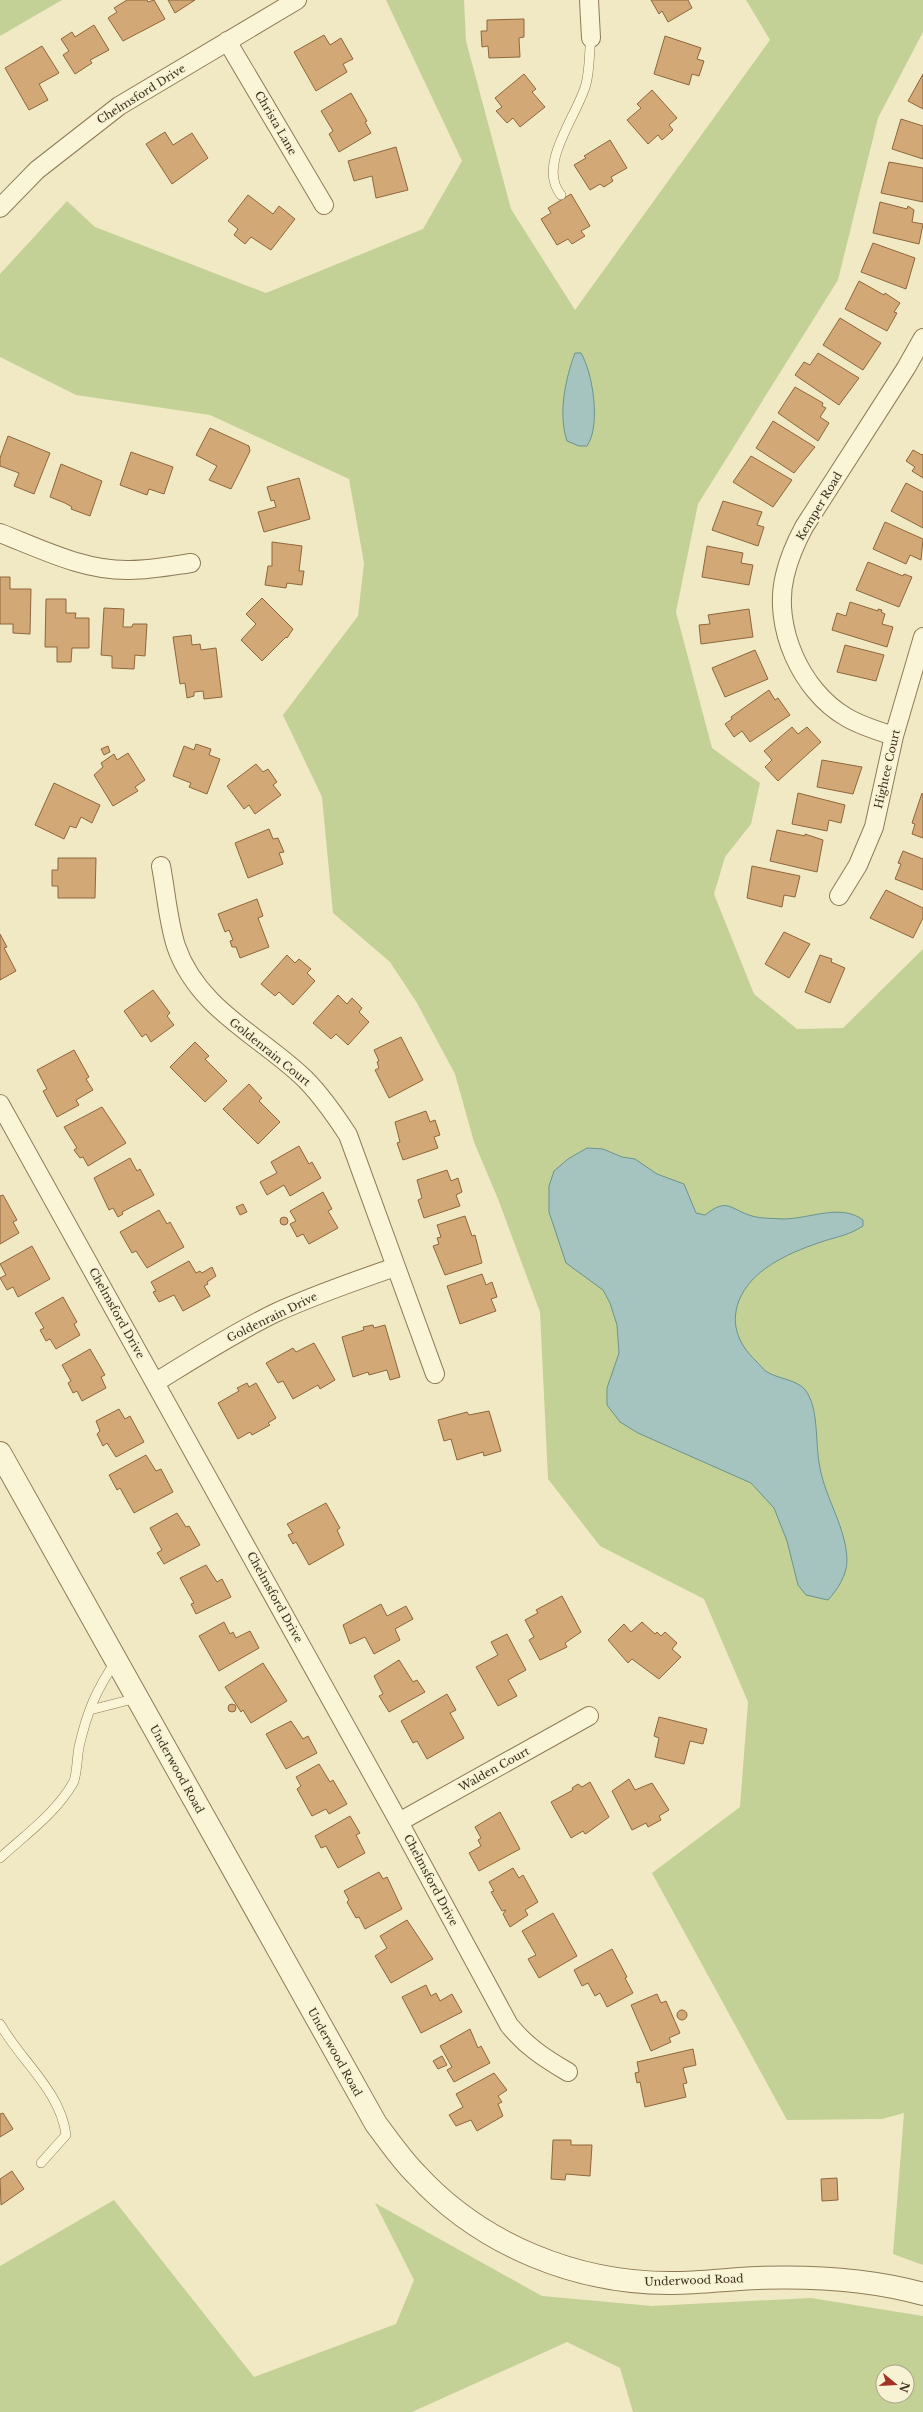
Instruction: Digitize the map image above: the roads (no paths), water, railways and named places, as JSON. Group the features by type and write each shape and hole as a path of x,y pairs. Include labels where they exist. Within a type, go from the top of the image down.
{"street":[{"name":"Chelmsford Drive","path":"0,208 37,170 119,106 297,0"},
{"path":"589,0 591,38"},
{"name":"Christa Lane","path":"227,41 324,205"},
{"name":"Kemper Road","path":"894,736 864,726 846,717 814,692 802,672 790,644 782,598 784,576 792,552 804,527 906,368 923,338"},
{"path":"0,533 86,566 130,570 191,563"},
{"name":"Hightee Court","path":"839,896 858,865 874,827 894,736 923,637"},
{"name":"Goldenrain Court","path":"161,866 176,946 189,972 206,996 229,1020 294,1070 326,1102 348,1135 395,1268 435,1374"},
{"name":"Chelmsford Drive","path":"0,1104 156,1382 399,1822 509,2025 523,2043 541,2057 568,2072"},
{"name":"Goldenrain Drive","path":"156,1382 223,1341 274,1314 328,1290 395,1268"},
{"name":"Underwood Road","path":"0,1453 376,2124 416,2175 468,2220 497,2239 528,2254 565,2268 599,2276 640,2282 674,2283 758,2278 812,2277 861,2281 923,2294"},
{"name":"Walden Court","path":"399,1822 589,1716"}],"lane":[{"path":"561,195 555,187 552,172 556,155 586,84 591,38"},
{"path":"0,1858 44,1819 74,1782 75,1762 82,1732 98,1687 116,1661"},
{"path":"90,1710 137,1698"},
{"path":"0,2024 50,2093 64,2121 66,2135 41,2164"}],"water":[{"path":"575,353 581,353 585,362 589,373 594,400 594,426 587,446 579,446 567,441 564,431 564,397 568,374"},
{"path":"587,1148 603,1149 622,1157 635,1159 657,1174 684,1184 696,1213 705,1215 719,1207 728,1206 752,1216 763,1218 783,1219 835,1212 854,1215 863,1220 863,1226 844,1235 789,1255 766,1268 756,1276 741,1296 737,1305 735,1323 740,1339 749,1354 767,1372 796,1383 805,1389 814,1410 818,1459 823,1480 840,1525 846,1548 847,1560 847,1566 841,1582 828,1600 806,1595 798,1585 787,1541 774,1508 751,1483 638,1433 620,1422 607,1405 607,1388 619,1353 617,1325 610,1303 603,1290 566,1263 549,1212 549,1186 554,1171 568,1159"}]}
